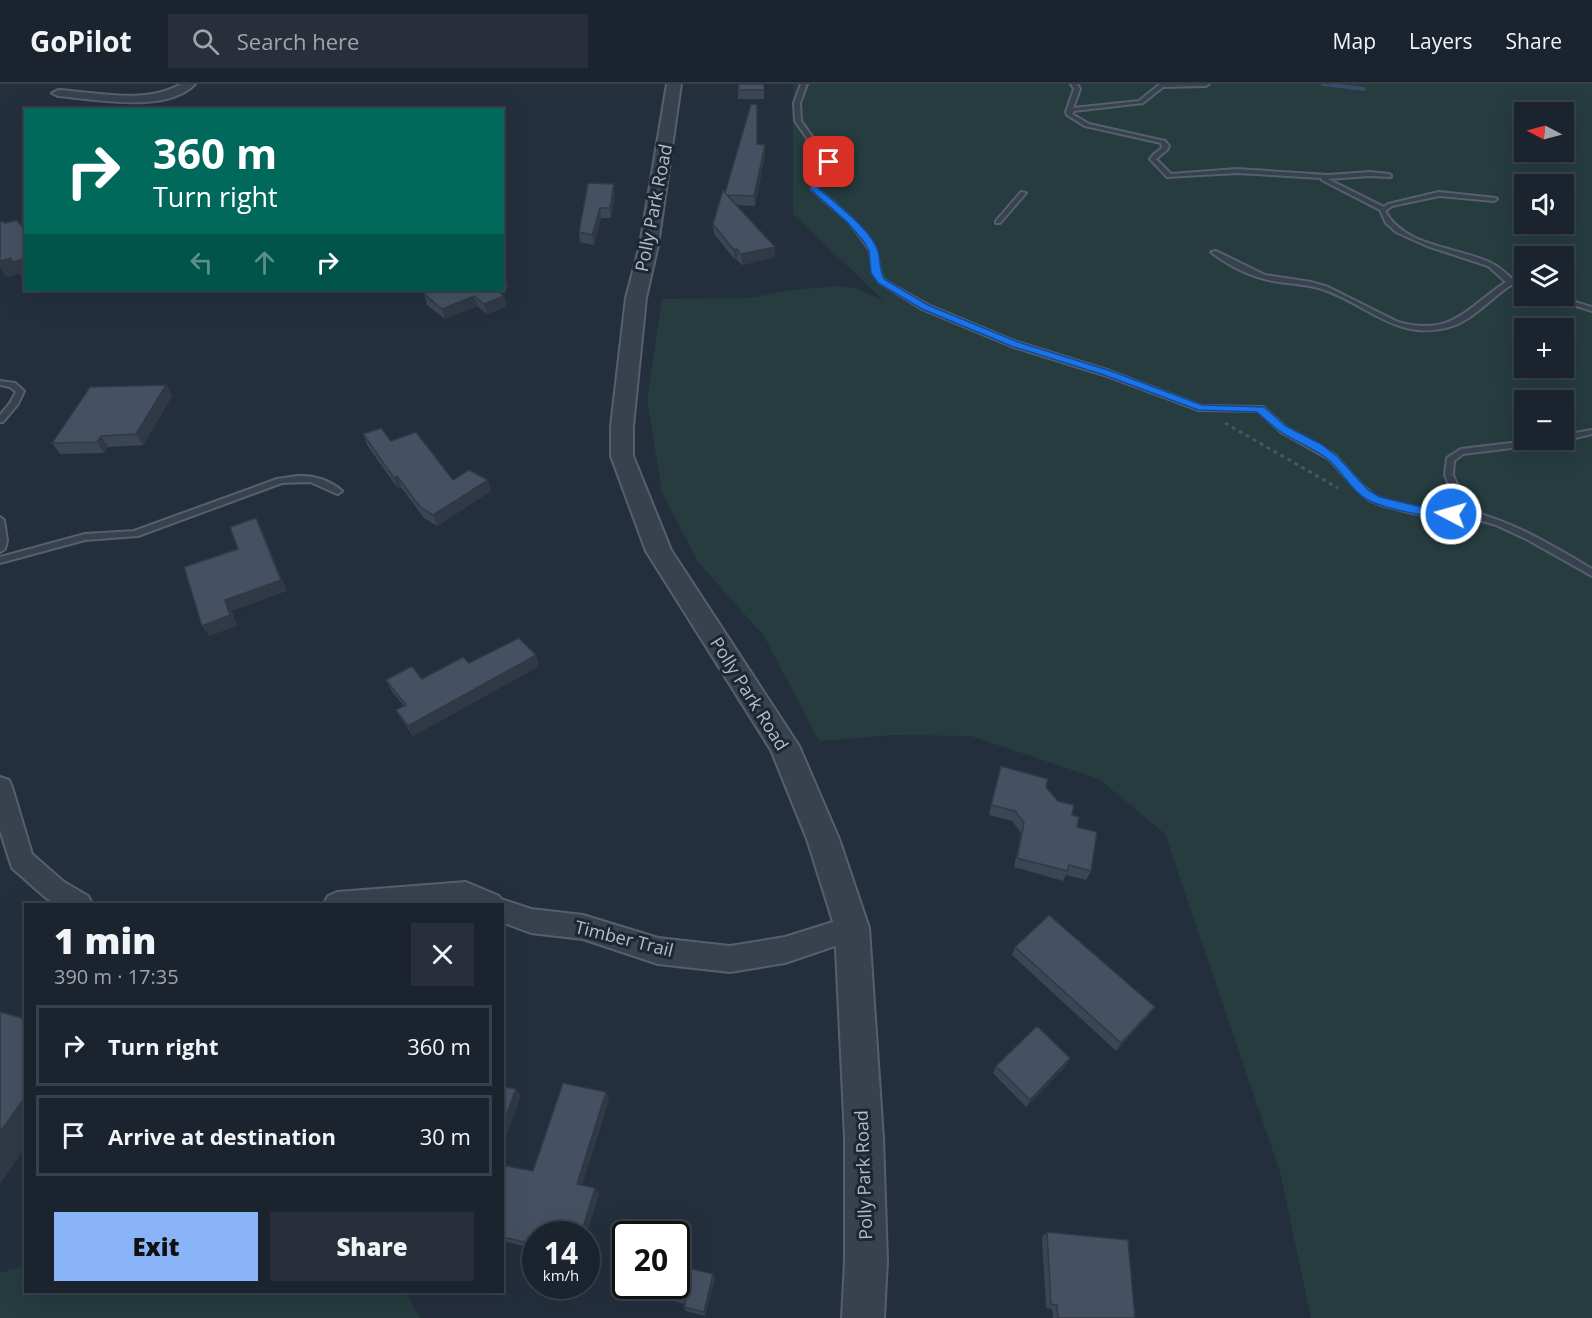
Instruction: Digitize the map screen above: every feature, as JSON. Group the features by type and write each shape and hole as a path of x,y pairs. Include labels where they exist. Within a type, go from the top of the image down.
{"street":[{"path":"58,93 161,97 182,90 189,84"},
{"name":"Polly Park Road","path":"674,84 649,245 636,298 622,426 622,456 659,551 784,746 823,839 852,928 864,1138 866,1261 863,1318"},
{"path":"0,787 21,860 55,890 77,903"},
{"path":"350,903 466,894 488,903"},
{"name":"Timber Trail","path":"504,911 531,921 583,927 658,951 730,959 784,950 852,928"}],"lane":[{"path":"804,84 797,103 798,121 829,165 818,179 814,189 851,221 867,240 873,251 876,273 881,281 925,307 978,330 1107,373 1201,408 1260,409 1282,429 1317,446 1334,459 1364,492 1377,500 1426,512 1465,513 1492,519 1518,529 1592,573"},
{"path":"1069,112 1077,89 1074,84"},
{"path":"1069,112 1141,102 1162,85 1206,84"},
{"path":"1069,112 1074,119 1087,125 1163,142 1165,149 1155,154 1153,159 1169,176 1237,171 1318,176 1370,174 1389,176"},
{"path":"1318,176 1383,208 1438,194 1494,199"},
{"path":"998,222 1023,193"},
{"path":"1383,208 1386,220 1402,233 1476,256 1514,285"},
{"path":"1214,252 1264,277 1304,282 1335,292 1372,313 1410,328 1432,328 1459,321 1509,283"},
{"path":"1574,304 1592,309"},
{"path":"0,383 12,385 20,391 14,404 0,420"},
{"path":"1574,436 1592,432"},
{"path":"1465,513 1449,475 1450,460 1461,452 1514,445"},
{"path":"0,560 85,537 135,534 280,481 304,476 338,491"},
{"path":"0,520 2,540 0,549"}],"path":[{"path":"1201,408 1326,483 1377,500"}],"green space":[{"path":"793,84 1592,84 1592,1318 1311,1318 1280,1172 1165,834 1099,779 971,736 893,735 819,741 764,636 698,562 662,492 647,400 662,299 749,298 793,290 837,286 856,288 884,301 793,214"},
{"path":"24,1265 24,1293 407,1293 420,1318 0,1318 0,1273"}],"building":[{"path":"739,84 764,84 764,90 738,90"},
{"path":"751,104 757,105 757,144 765,145 754,196 727,195 775,247 741,254 737,249 734,250 713,224 723,190 725,193"},
{"path":"588,183 614,184 610,208 600,208 592,235 579,232"},
{"path":"17,220 24,231 24,259 12,262 11,258 0,261 0,221 6,223"},
{"path":"432,291 497,291 504,296 484,304 474,296 442,309 424,294"},
{"path":"166,385 136,434 101,436 97,442 52,443 90,387"},
{"path":"381,428 391,441 416,432 453,480 469,470 488,480 433,515 420,507 397,476 394,478 363,434"},
{"path":"256,518 281,580 225,600 230,615 202,626 184,567 238,549 230,527"},
{"path":"519,638 536,655 408,726 396,710 406,705 386,680 412,666 422,679 463,657 469,663"},
{"path":"1001,766 1048,779 1046,787 1058,801 1074,805 1072,815 1079,817 1077,827 1097,832 1091,871 1069,865 1067,871 1017,858 1024,823 1015,811 991,805"},
{"path":"1049,915 1155,1007 1121,1043 1015,947"},
{"path":"0,1012 24,1018 24,1099 0,1132"},
{"path":"1037,1026 1070,1058 1030,1100 996,1066"},
{"path":"563,1083 606,1092 577,1184 595,1188 585,1221 522,1221 522,1241 504,1237 504,1165 533,1171"},
{"path":"504,1086 516,1089 504,1122"},
{"path":"1047,1232 1128,1240 1135,1318 1058,1318 1057,1305 1051,1304"},
{"path":"690,1268 713,1274 704,1312 684,1307 686,1300 682,1299 690,1299"}],"waterway":[{"path":"1323,84 1364,89"}],"route":[{"path":"829,162 828,168 818,179 814,189 851,221 867,240 873,251 876,273 881,281 925,307 1014,344 1107,373 1201,408 1260,409 1266,412 1282,429 1317,446 1334,459 1364,492 1377,500 1426,512 1451,514"}]}
